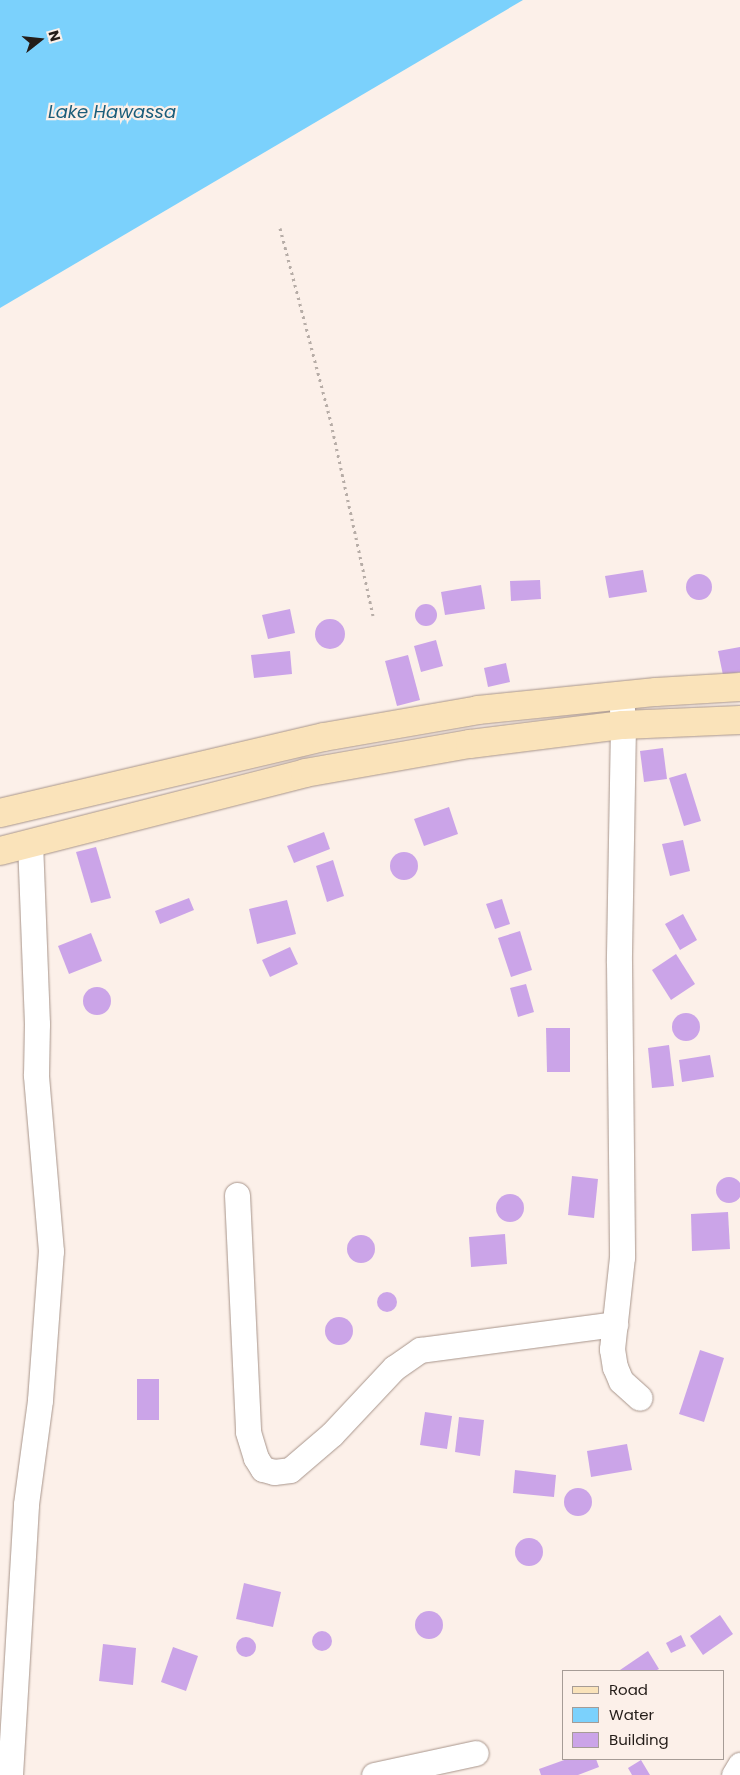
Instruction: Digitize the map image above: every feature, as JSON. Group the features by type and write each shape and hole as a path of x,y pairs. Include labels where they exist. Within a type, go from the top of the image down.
{"main road":[{"path":"0,813 324,737 478,710 621,695 740,687"},
{"path":"0,851 304,772 470,744 623,726 740,720"}],"street":[{"path":"621,695 623,726 619,962 622,1257 612,1349 621,1381 640,1398"},
{"path":"10,1775 26,1504 40,1400 51,1251 36,1075 37,1024 30,844"},
{"path":"236,1195 248,1432 256,1458 263,1469 274,1472 290,1470 332,1434 394,1368 420,1350 615,1324"},
{"path":"374,1775 476,1753"},
{"path":"734,1775 740,1765"}],"path":[{"path":"280,228 331,423 373,615"}],"water":[{"name":"Lake Hawassa","path":"0,0 523,0 0,308"}],"building":[{"path":"643,570 647,592 609,598 605,576"},
{"path":"699,574 708,578 712,587 708,596 699,600 690,596 686,587 690,578"},
{"path":"540,580 541,599 511,601 510,581"},
{"path":"481,585 485,609 445,615 441,592"},
{"path":"426,604 434,607 437,615 434,623 426,626 418,623 415,615 418,607"},
{"path":"290,609 295,633 268,639 262,615"},
{"path":"330,619 336,620 344,628 344,640 336,648 330,649 324,648 316,640 315,634 316,628 324,620"},
{"path":"436,640 443,666 421,672 414,646"},
{"path":"740,647 740,672 723,675 718,651"},
{"path":"290,651 292,674 254,678 251,655"},
{"path":"408,655 420,700 397,706 385,661"},
{"path":"506,663 510,682 488,687 484,668"},
{"path":"663,748 667,779 644,782 640,751"},
{"path":"686,773 701,821 684,826 669,778"},
{"path":"449,807 458,834 424,846 414,819"},
{"path":"324,832 330,849 294,863 287,846"},
{"path":"683,840 690,871 670,876 662,844"},
{"path":"96,847 111,898 91,903 76,852"},
{"path":"404,852 414,856 418,866 414,876 404,880 394,876 390,866 394,856"},
{"path":"333,860 344,896 327,902 316,866"},
{"path":"189,898 194,910 160,924 155,911"},
{"path":"502,899 510,924 495,929 486,904"},
{"path":"287,900 296,934 257,944 249,909"},
{"path":"683,914 697,940 680,950 665,924"},
{"path":"520,931 532,970 511,977 498,938"},
{"path":"91,933 102,961 69,974 58,946"},
{"path":"290,947 298,964 270,977 262,960"},
{"path":"676,954 695,984 671,1000 652,970"},
{"path":"526,984 534,1012 518,1017 510,988"},
{"path":"97,987 107,991 111,1001 107,1011 97,1015 87,1011 83,1001 87,991"},
{"path":"686,1013 696,1017 700,1027 696,1037 686,1041 676,1037 672,1027 676,1017"},
{"path":"546,1028 570,1028 570,1072 547,1072"},
{"path":"669,1045 674,1086 652,1088 648,1048"},
{"path":"710,1055 714,1077 682,1082 679,1060"},
{"path":"572,1176 598,1179 594,1218 568,1215"},
{"path":"729,1177 738,1181 741,1185 741,1195 738,1199 729,1203 720,1199 716,1190 720,1181"},
{"path":"510,1194 520,1198 524,1208 520,1218 510,1222 500,1218 496,1208 500,1198"},
{"path":"728,1212 730,1249 692,1251 691,1214"},
{"path":"505,1234 507,1264 471,1267 469,1237"},
{"path":"361,1235 371,1239 375,1249 371,1259 361,1263 351,1259 347,1249 351,1239"},
{"path":"387,1292 394,1295 397,1302 394,1309 387,1312 380,1309 377,1302 380,1295"},
{"path":"339,1317 349,1321 353,1331 349,1341 339,1345 329,1341 325,1331 329,1321"},
{"path":"700,1350 724,1358 704,1422 679,1414"},
{"path":"137,1379 159,1379 159,1420 137,1420"},
{"path":"425,1412 452,1416 447,1449 420,1445"},
{"path":"459,1417 484,1420 480,1456 455,1452"},
{"path":"627,1444 632,1470 591,1477 587,1451"},
{"path":"515,1470 556,1475 554,1497 513,1493"},
{"path":"578,1488 588,1492 592,1502 588,1512 578,1516 568,1512 564,1502 568,1492"},
{"path":"529,1538 539,1542 543,1552 539,1562 529,1566 519,1562 515,1552 519,1542"},
{"path":"244,1583 281,1592 273,1627 236,1619"},
{"path":"429,1611 439,1615 443,1625 439,1635 429,1639 419,1635 415,1625 419,1615"},
{"path":"720,1615 733,1634 703,1655 690,1636"},
{"path":"322,1631 329,1634 332,1641 329,1648 322,1651 315,1648 312,1641 315,1634"},
{"path":"681,1635 686,1646 671,1653 666,1643"},
{"path":"246,1637 253,1640 256,1647 253,1654 246,1657 239,1654 236,1647 239,1640"},
{"path":"103,1644 136,1648 133,1685 99,1681"},
{"path":"173,1647 198,1656 186,1691 161,1682"},
{"path":"648,1651 659,1669 657,1670 620,1670"},
{"path":"564,1760 596,1760 599,1767 578,1775 541,1775 539,1769"},
{"path":"641,1760 650,1775 632,1775 628,1768"}]}
